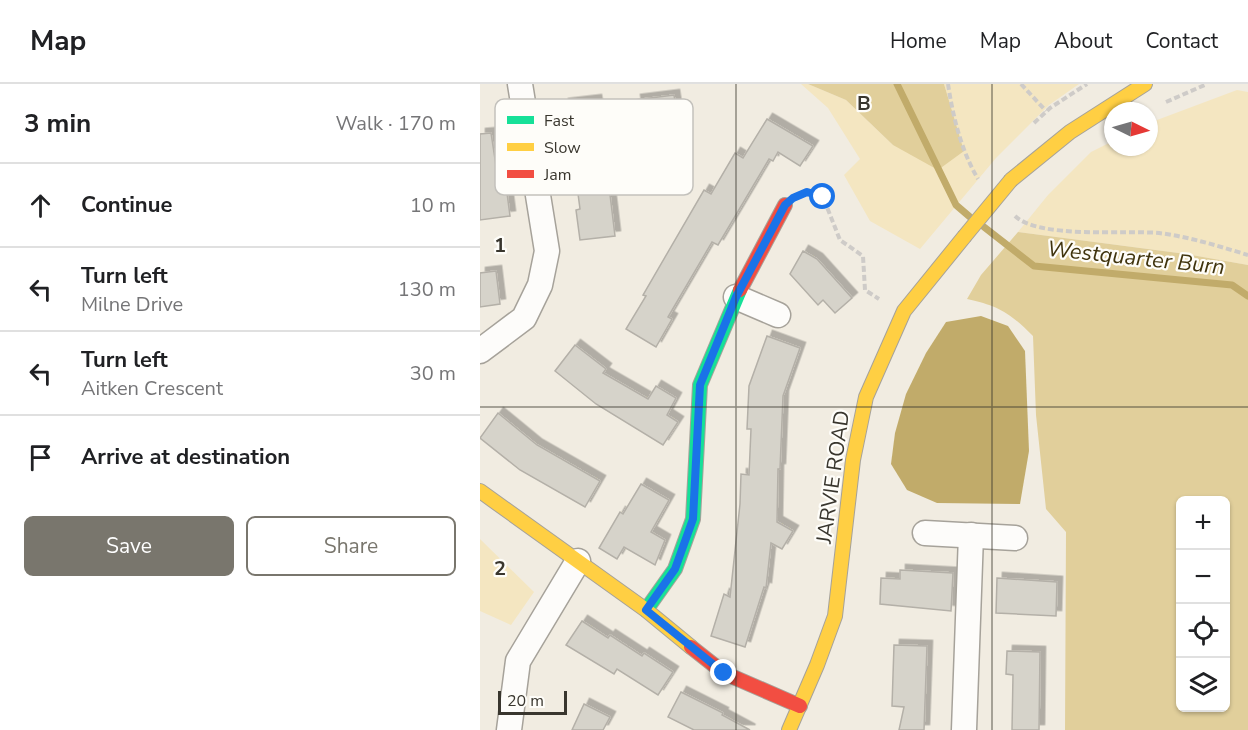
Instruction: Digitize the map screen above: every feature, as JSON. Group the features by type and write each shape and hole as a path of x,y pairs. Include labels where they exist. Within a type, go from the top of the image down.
{"street":[{"path":"522,99 520,84 526,84"},
{"name":"JARVIE ROAD","path":"789,730 818,665 835,616 853,460 866,397 904,311 1011,180 1070,132 1145,84"},
{"path":"480,351 524,318 540,285 547,251 538,195"},
{"path":"646,610 675,569 693,519 700,385 736,297 785,205"},
{"path":"736,297 778,315"},
{"path":"480,490 646,610 724,673 800,706"},
{"path":"925,533 1015,538"},
{"path":"964,730 971,536"},
{"path":"509,730 518,661 578,561"}],"path":[{"path":"948,84 952,113 969,164 986,187"},
{"path":"1021,84 1046,111"},
{"path":"1165,102 1207,84"},
{"path":"785,205 793,198 807,192 823,197 840,240 862,256 865,290 890,306 904,311"},
{"path":"1008,209 1023,224 1073,232 1156,233 1195,239 1248,255"}],"shaded area":[{"path":"801,84 808,84 846,100 893,145 964,151 944,84 1079,84 1049,105 996,158 920,249 870,221 844,175 860,159 828,108"},
{"path":"808,84 944,84 964,151 938,170 893,145 846,100"},
{"path":"1237,90 1248,92 1248,265 1186,254 1018,232 1048,195 1091,152 1104,146 1104,156 1158,156 1158,120"},
{"path":"1018,232 1186,254 1248,265 1248,730 1065,730 1066,532 1046,509 1036,415 1033,336 1003,312 988,304 967,299 981,275"},
{"path":"981,316 1008,326 1025,351 1029,451 1020,504 937,503 907,490 891,464 895,433 906,394 926,353 946,322"},
{"path":"480,539 534,592 511,625 480,611"}],"building":[{"path":"674,95 675,99 643,99"},
{"path":"767,119 813,146 800,166 778,152 773,161 769,159 718,245 712,242 668,317 672,319 656,347 626,329 646,296 643,295 704,190 711,194 735,153 743,158"},
{"path":"491,133 495,159 495,195 507,195 510,216 480,220 480,134"},
{"path":"578,195 610,195 615,236 580,240 576,210 580,209"},
{"path":"803,251 817,259 852,298 835,313 823,300 818,305 790,274"},
{"path":"496,271 500,304 480,307 480,273"},
{"path":"767,336 800,348 783,396 780,469 778,469 777,522 793,531 782,549 771,543 766,588 764,587 745,647 711,636 724,594 730,597 741,474 749,475 751,429 747,429 749,386"},
{"path":"575,345 606,369 603,373 648,399 656,386 676,398 667,415 678,422 663,445 596,404 555,371"},
{"path":"498,413 537,445 600,481 585,507 520,470 480,438"},
{"path":"641,484 669,500 651,532 665,540 655,565 624,547 617,559 599,548 620,512 623,514"},
{"path":"900,570 953,573 951,611 880,604 881,578 900,579"},
{"path":"997,578 1057,582 1056,616 996,613"},
{"path":"582,621 608,638 610,635 642,656 644,653 673,672 658,695 617,669 614,674 566,645"},
{"path":"894,645 927,646 924,730 899,730 904,707 892,706"},
{"path":"1007,651 1040,652 1039,730 1012,730 1013,675 1006,674"},
{"path":"681,692 723,713 722,715 750,730 694,730 668,717"},
{"path":"584,704 610,717 603,730 572,730"}],"waterway":[{"name":"Westquarter Burn","path":"897,84 956,205 970,217"},
{"name":"Westquarter Burn","path":"984,227 1034,266 1232,285 1248,296"}],"traffic: fast":[{"path":"646,610 675,569 693,519 700,385 740,290"}],"traffic: slow":[{"path":"1011,180 1070,132 1145,84"},
{"path":"964,237 1011,180"},
{"path":"789,730 835,616 853,460 866,397 904,311 964,237"},
{"path":"480,491 646,610 691,647"}],"traffic: jam":[{"path":"740,290 785,205"},
{"path":"691,647 724,673 800,706"}],"route":[{"path":"724,673 646,610 675,569 693,519 700,385 736,297 785,205 793,198 807,192 823,197"}]}
